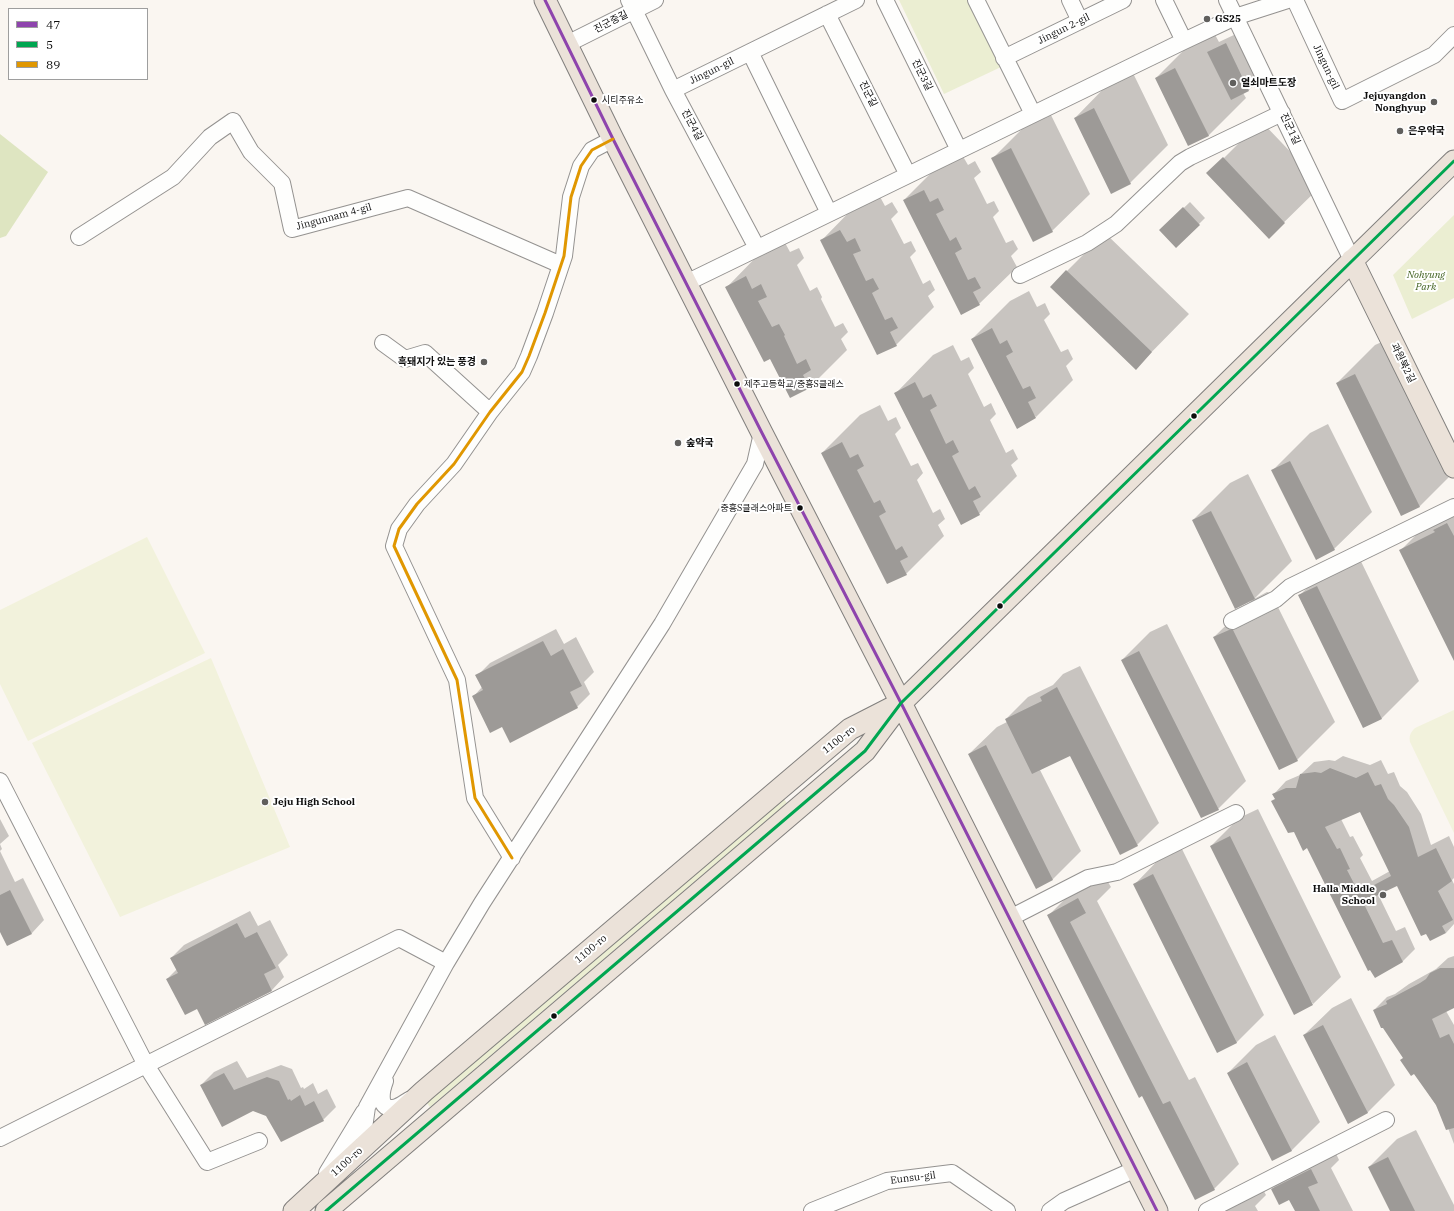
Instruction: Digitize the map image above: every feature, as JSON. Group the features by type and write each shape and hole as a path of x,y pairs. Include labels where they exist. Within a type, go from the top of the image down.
{"main road":[{"path":"545,0 613,139 901,703 1157,1211"},
{"name":"1100-ro","path":"326,1211 865,751 901,703 1454,161"},
{"name":"과원북2길","path":"1352,260 1454,466"},
{"name":"1100-ro","path":"294,1211 424,1091 850,729 901,703"},
{"path":"366,1145 382,1163"}],"street":[{"name":"진군중길","path":"567,44 631,5 654,0"},
{"path":"827,14 856,0"},
{"name":"진군3길","path":"885,0 959,150"},
{"path":"976,0 1033,114"},
{"path":"1070,0 1080,21"},
{"name":"Jingun 2-gil","path":"1004,58 1123,0"},
{"path":"1164,0 1184,41"},
{"name":"진군1길","path":"1228,0 1352,260"},
{"path":"686,283 1235,17 1288,0"},
{"name":"Jingun-gil","path":"1295,0 1342,101 1434,55 1454,35"},
{"name":"진군4길","path":"631,5 673,90 757,248"},
{"name":"Jingun-gil","path":"673,90 827,14"},
{"name":"진군길","path":"827,14 908,175"},
{"path":"750,52 830,213"},
{"path":"1020,274 1087,243 1116,224 1180,163 1190,156 1282,112"},
{"name":"Jingunnam 4-gil","path":"79,237 173,177 210,137 233,121 251,152 282,183 292,229 408,198 560,265"},
{"path":"512,858 475,798 457,680 394,546 399,529 417,504 454,464 490,412 522,372 540,327 564,256 571,197 581,166 592,150 613,139"},
{"path":"383,343 405,359 425,354 490,412"},
{"path":"315,1191 338,1157 446,964 666,617 754,464 762,433"},
{"path":"1232,621 1276,598 1290,587 1454,507"},
{"path":"0,780 146,1065 207,1162 259,1141"},
{"path":"1010,918 1088,878 1117,872 1236,814"},
{"path":"0,1138 399,938 446,964"},
{"path":"393,1059 381,1092 384,1104 392,1108 399,1106 424,1091"},
{"path":"366,1107 364,1128 366,1145"},
{"path":"1207,1211 1386,1120"},
{"path":"1050,1211 1064,1201 1136,1169"},
{"name":"Eunsu-gil","path":"812,1211 887,1181 952,1173 1007,1211"}],"green space":[{"path":"899,0 969,0 1001,67 944,94"},
{"path":"0,134 48,172 6,236 0,238"},
{"name":"Nohyung Park","path":"1454,215 1454,298 1412,319 1393,275"},
{"path":"147,537 205,653 28,741 0,684 0,610"},
{"path":"211,658 290,847 120,917 32,743"},
{"path":"1454,710 1454,833 1410,742 1410,738 1411,733 1415,728"},
{"path":"783,798 787,803 430,1107 425,1101"}],"building":[{"path":"1226,43 1249,91 1231,100 1207,52"},
{"path":"1175,68 1209,136 1188,146 1155,78"},
{"path":"1094,108 1131,184 1111,194 1074,118"},
{"path":"1011,148 1053,232 1033,242 991,158"},
{"path":"1223,157 1285,223 1269,239 1206,173"},
{"path":"924,190 930,202 938,198 944,210 936,214 950,241 956,237 962,249 955,253 968,280 975,277 981,288 973,292 980,305 961,315 903,200"},
{"path":"1183,207 1200,225 1176,248 1159,230"},
{"path":"840,230 847,242 855,238 861,251 853,254 866,281 873,278 879,289 872,293 885,320 892,317 898,328 890,332 897,346 877,355 820,240"},
{"path":"1066,270 1152,352 1136,370 1050,287"},
{"path":"746,276 752,289 761,284 767,297 758,301 772,327 779,324 797,364 806,359 811,370 803,375 810,388 790,398 770,359 764,362 725,287"},
{"path":"992,328 1000,344 1007,340 1013,352 1006,356 1023,389 1030,386 1036,398 1028,402 1036,418 1017,429 971,339"},
{"path":"1355,374 1420,507 1401,516 1336,383"},
{"path":"915,382 923,398 931,394 937,406 930,410 946,444 953,440 959,452 952,456 969,490 975,486 981,497 973,501 980,515 961,525 894,393"},
{"path":"842,442 850,458 858,454 864,466 857,470 874,503 880,500 886,512 879,516 896,550 902,546 908,557 900,561 907,575 887,584 821,453"},
{"path":"1290,461 1335,550 1316,560 1271,470"},
{"path":"1211,511 1255,599 1235,609 1192,520"},
{"path":"1447,523 1454,536 1454,661 1399,550 1435,532 1433,530"},
{"path":"1317,586 1382,719 1363,728 1298,595"},
{"path":"1229,630 1233,630 1298,761 1279,770 1213,637"},
{"path":"543,641 551,656 563,649 582,686 570,692 578,708 510,743 502,727 490,733 472,696 483,690 475,675"},
{"path":"1139,651 1219,810 1201,818 1121,660"},
{"path":"1057,687 1138,846 1120,855 1070,756 1032,774 1005,719 1042,701 1040,697"},
{"path":"986,745 1053,880 1036,889 968,754"},
{"path":"1330,768 1356,778 1368,772 1375,786 1381,784 1388,799 1409,827 1418,857 1436,848 1452,881 1438,891 1453,920 1442,926 1446,933 1430,941 1426,934 1421,936 1397,886 1363,902 1383,943 1392,940 1403,962 1375,978 1370,970 1368,971 1307,848 1303,851 1294,832 1288,833 1271,801 1275,799 1272,794 1286,788 1296,788 1300,774 1315,772 1321,773","holes":["1360,812 1391,876 1359,893 1347,870 1350,869 1340,848 1337,849 1325,827"]},
{"path":"1230,836 1313,1005 1294,1015 1210,846"},
{"path":"1153,874 1237,1043 1217,1053 1133,884"},
{"path":"10,890 32,934 7,946 0,932 0,895"},
{"path":"1078,898 1086,913 1070,922 1163,1104 1170,1101 1215,1190 1195,1200 1142,1096 1139,1098 1047,915"},
{"path":"237,923 245,938 257,932 276,968 264,974 272,991 205,1025 197,1009 185,1015 166,979 178,973 170,958"},
{"path":"1440,968 1454,968 1454,1008 1432,1019 1440,1038 1449,1034 1454,1044 1454,1128 1446,1130 1436,1105 1414,1074 1411,1076 1400,1060 1403,1058 1383,1028 1381,1028 1373,1010 1387,1004 1386,1001 1420,983 1426,979 1430,973"},
{"path":"1323,1025 1368,1113 1348,1124 1303,1035"},
{"path":"1247,1062 1292,1151 1272,1161 1227,1073"},
{"path":"224,1073 234,1090 267,1077 279,1081 288,1100 290,1099 291,1101 300,1095 305,1106 314,1101 324,1121 281,1142 266,1116 253,1111 222,1127 200,1085"},
{"path":"1388,1157 1415,1211 1390,1211 1368,1167"},
{"path":"1311,1169 1318,1183 1308,1187 1320,1211 1295,1211 1289,1200 1279,1205 1271,1189"}],"transit line":[{"name":"47","path":"545,0 613,139 901,703 1157,1211"},
{"name":"89","path":"512,858 475,798 457,680 394,546 399,529 417,504 454,464 490,412 522,372 545,313 564,256 571,197 581,166 592,150 613,139"},
{"name":"5","path":"326,1211 865,751 901,703 1454,161"}],"place":[{"name":"GS25","path":"1207,19"},
{"name":"열쇠마트도장","path":"1233,83"},
{"name":"시티주유소","path":"594,100"},
{"name":"Jejuyangdon Nonghyup","path":"1434,102"},
{"name":"은우약국","path":"1400,131"},
{"name":"흑돼지가 있는 풍경","path":"484,362"},
{"name":"제주고등학교/중흥S클래스","path":"737,384"},
{"name":"숲약국","path":"678,443"},
{"name":"중흥S클래스아파트","path":"800,508"},
{"name":"Jeju High School","path":"265,802"},
{"name":"Halla Middle School","path":"1383,895"}]}
